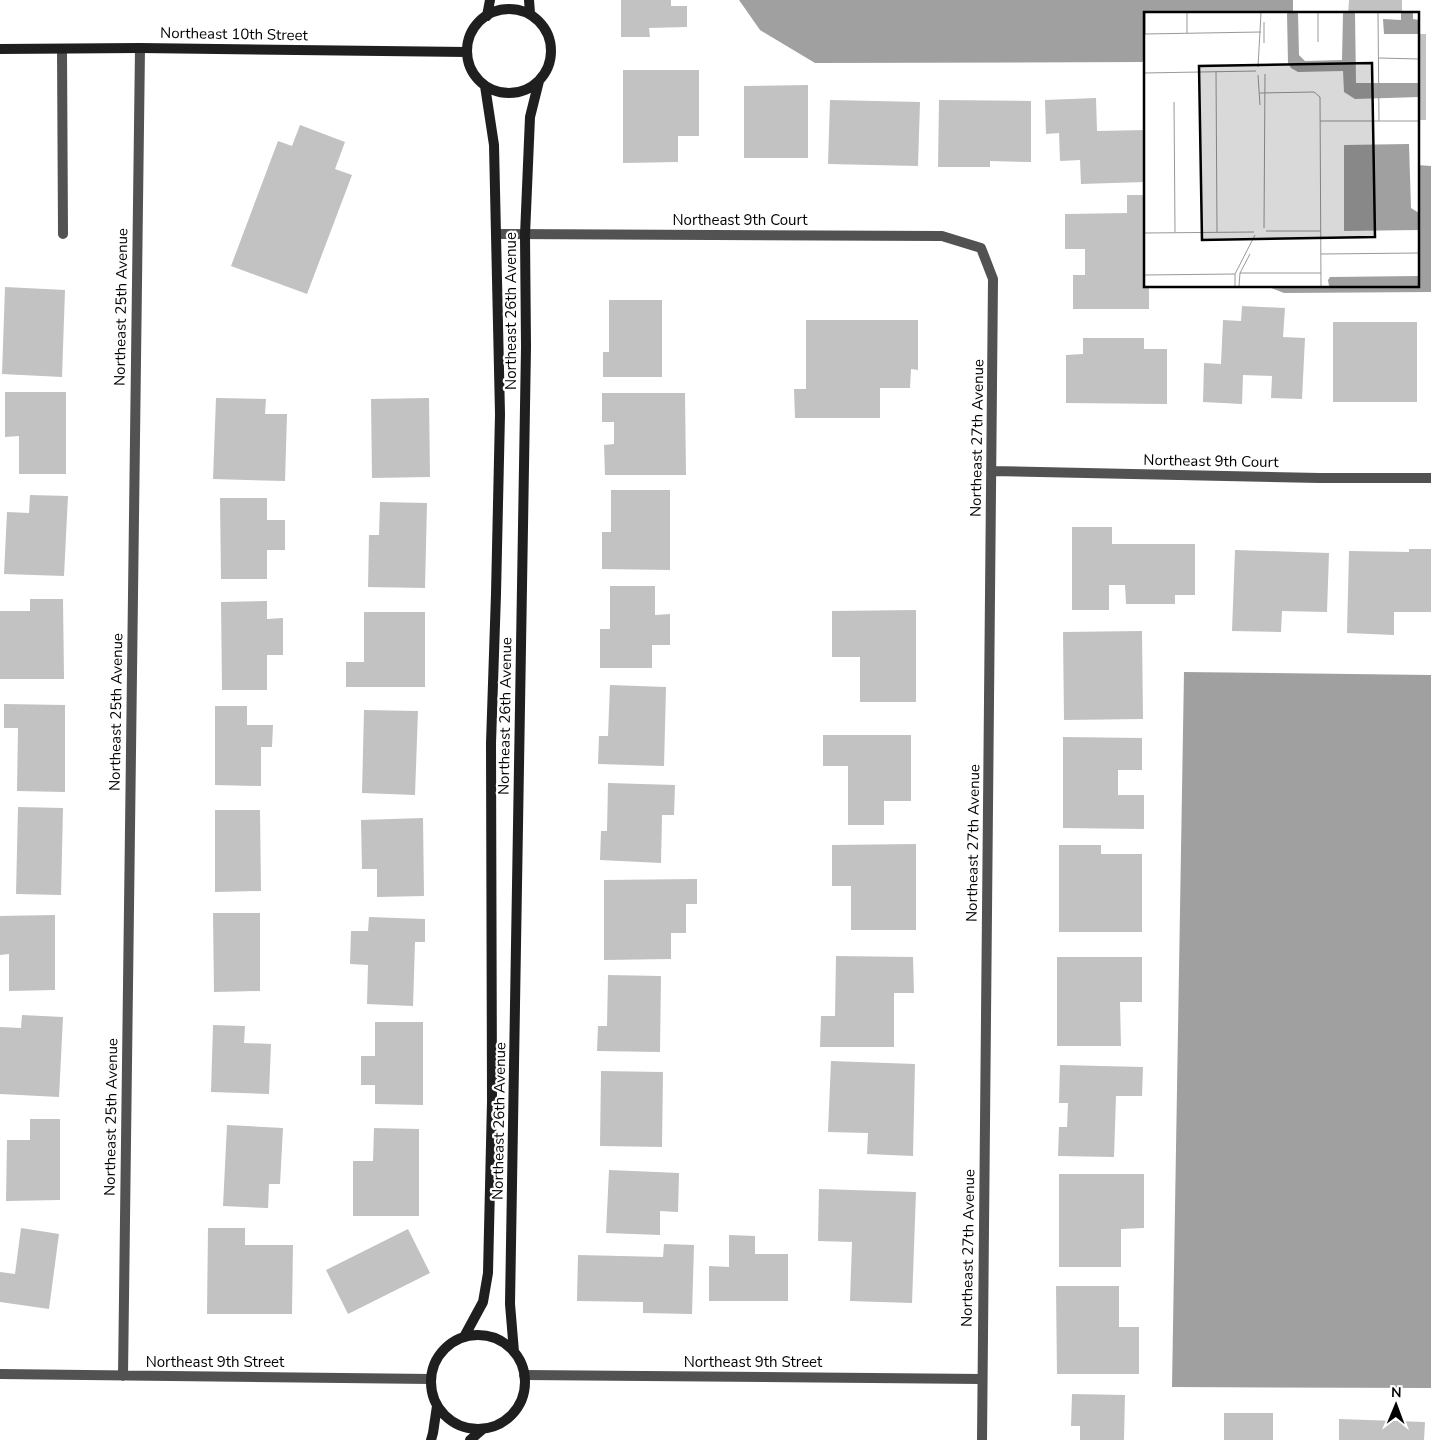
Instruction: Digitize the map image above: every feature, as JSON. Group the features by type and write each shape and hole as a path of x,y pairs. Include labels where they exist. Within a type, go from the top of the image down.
{"street":[{"path":"486,16 490,0"},
{"path":"529,0 530,13"},
{"path":"502,9 515,9 530,13 542,24 550,37 552,52 548,68 540,80 526,89 511,93 485,86 469,65 467,52 474,28 486,16 502,9"},
{"name":"Northeast 10th Street","path":"0,49 140,48 467,52"},
{"name":"Northeast 25th Avenue","path":"123,1376 140,48"},
{"path":"62,49 63,234"},
{"name":"Northeast 26th Avenue","path":"514,1352 510,1304 526,376 525,235 530,117 540,80"},
{"name":"Northeast 26th Avenue","path":"464,1337 483,1302 488,1273 492,1101 491,743 497,584 500,414 494,145 485,86"},
{"name":"Northeast 9th Court","path":"496,234 942,236 982,248"},
{"name":"Northeast 27th Avenue","path":"982,248 993,279 982,1440"},
{"name":"Northeast 9th Court","path":"991,470 1320,478 1431,478"},
{"path":"479,1336 492,1338 514,1352 521,1363 524,1375 524,1390 519,1405 510,1417 497,1425 483,1429 469,1429 456,1424 446,1417 433,1398 430,1379 434,1365 441,1353 452,1343 464,1337 479,1336"},
{"name":"Northeast 9th Street","path":"0,1374 430,1379"},
{"name":"Northeast 9th Street","path":"524,1375 982,1379"},
{"path":"431,1440 437,1406"},
{"path":"470,1440 483,1429"}],"shaded area":[{"path":"739,0 1293,0 1293,12 1144,12 1144,62 815,63 760,30"},
{"path":"1418,165 1431,166 1431,292 1284,293 1271,288 1418,288"},
{"path":"1184,672 1431,675 1431,1388 1172,1387"}],"building":[{"path":"621,0 671,0 671,6 687,6 687,27 649,28 650,37 621,37"},
{"path":"1349,0 1402,0 1402,12 1348,12"},
{"path":"1418,34 1426,34 1426,120 1418,120"},
{"path":"623,70 699,70 699,136 678,136 678,162 623,163"},
{"path":"808,85 808,158 744,158 744,86"},
{"path":"1096,98 1097,131 1144,130 1144,182 1081,184 1080,160 1060,161 1059,133 1046,134 1045,100"},
{"path":"830,100 920,102 918,166 828,164"},
{"path":"939,100 1031,101 1031,162 990,161 990,167 938,167"},
{"path":"300,125 345,142 335,169 352,175 307,294 231,266 278,141 292,146"},
{"path":"1127,195 1144,195 1144,288 1149,288 1149,309 1073,309 1073,275 1085,275 1085,249 1065,249 1065,214 1127,213"},
{"path":"5,287 65,290 62,377 2,374"},
{"path":"609,300 662,300 662,377 603,377 603,352 609,352"},
{"path":"1242,306 1285,308 1283,337 1305,338 1302,399 1271,398 1272,376 1243,375 1242,404 1203,402 1204,363 1221,364 1223,320 1241,321"},
{"path":"806,320 918,320 918,370 911,369 910,388 880,388 880,418 795,418 794,389 806,389"},
{"path":"1333,322 1417,322 1417,402 1333,402"},
{"path":"1083,338 1144,338 1144,349 1167,349 1167,404 1066,403 1066,355 1083,354"},
{"path":"5,392 66,392 66,474 19,474 19,436 5,437"},
{"path":"602,393 685,393 686,475 605,475 604,445 614,444 614,422 602,422"},
{"path":"216,398 266,399 265,414 287,414 285,481 213,479"},
{"path":"429,398 430,477 372,478 371,399"},
{"path":"611,490 670,490 670,570 602,569 602,532 611,532"},
{"path":"30,495 68,496 64,576 4,574 7,512 29,513"},
{"path":"220,498 267,498 267,520 285,520 285,550 267,550 267,579 221,579"},
{"path":"380,502 427,503 425,588 368,587 369,535 379,535"},
{"path":"1072,527 1112,527 1112,544 1195,544 1195,595 1175,595 1175,604 1126,604 1125,585 1109,585 1109,610 1072,610"},
{"path":"1409,549 1431,549 1431,612 1394,612 1394,635 1347,633 1349,551 1409,552"},
{"path":"1235,550 1329,553 1327,612 1282,611 1281,632 1232,631"},
{"path":"610,586 655,586 655,615 670,614 670,645 652,645 652,668 600,668 600,629 610,629"},
{"path":"30,599 63,599 64,679 0,679 0,611 30,611"},
{"path":"267,601 267,619 283,618 283,655 267,655 267,690 222,690 221,602"},
{"path":"916,610 916,702 860,702 860,657 832,657 832,611"},
{"path":"364,612 425,612 425,687 346,687 346,662 364,662"},
{"path":"1142,631 1143,719 1064,720 1063,632"},
{"path":"610,685 666,687 664,766 598,764 599,736 608,736"},
{"path":"4,704 65,705 65,792 17,791 18,728 4,728"},
{"path":"215,706 247,706 247,725 273,725 272,747 261,747 261,786 215,785"},
{"path":"364,710 418,711 415,795 362,793"},
{"path":"823,735 911,735 911,801 884,801 884,825 848,825 848,766 823,766"},
{"path":"1063,737 1142,738 1142,770 1118,770 1118,795 1144,795 1144,829 1063,828"},
{"path":"608,783 675,785 674,815 662,815 661,863 600,860 601,831 607,831"},
{"path":"18,807 63,808 61,895 16,894"},
{"path":"215,810 260,810 261,891 215,892"},
{"path":"423,818 424,896 377,897 377,869 362,869 361,820"},
{"path":"916,844 916,930 851,930 851,886 832,886 832,845"},
{"path":"1059,845 1101,845 1101,854 1142,854 1142,932 1059,932"},
{"path":"697,879 697,904 686,904 686,933 671,933 671,959 604,960 604,880"},
{"path":"213,913 260,913 260,991 214,992"},
{"path":"55,915 55,990 9,991 9,954 0,955 0,916"},
{"path":"369,917 425,919 425,942 415,942 413,1006 367,1004 368,965 350,964 351,931 368,931"},
{"path":"836,956 913,957 914,993 894,993 894,1047 820,1047 821,1016 835,1016"},
{"path":"1057,957 1142,957 1142,1002 1120,1002 1121,1046 1057,1046"},
{"path":"608,975 661,976 660,1052 597,1051 598,1026 607,1026"},
{"path":"22,1015 63,1017 59,1097 0,1094 0,1027 21,1028"},
{"path":"375,1022 423,1022 423,1105 375,1104 375,1085 361,1085 361,1056 375,1056"},
{"path":"213,1025 245,1026 244,1043 271,1044 269,1094 211,1092"},
{"path":"831,1061 915,1064 913,1156 867,1154 868,1133 828,1132"},
{"path":"1060,1065 1143,1067 1142,1096 1116,1096 1114,1157 1058,1156 1059,1127 1067,1127 1068,1103 1059,1103"},
{"path":"601,1071 663,1072 662,1147 600,1146"},
{"path":"30,1119 60,1119 60,1200 6,1201 7,1140 30,1140"},
{"path":"227,1125 283,1128 280,1184 269,1184 268,1208 223,1206"},
{"path":"374,1128 419,1129 419,1216 353,1216 353,1161 373,1161"},
{"path":"609,1170 679,1173 678,1212 660,1211 660,1235 606,1233"},
{"path":"1059,1174 1144,1174 1144,1228 1121,1229 1121,1267 1059,1267"},
{"path":"819,1189 916,1192 912,1303 850,1301 852,1242 818,1241"},
{"path":"21,1228 59,1234 49,1309 0,1302 0,1272 15,1274"},
{"path":"208,1228 245,1228 245,1245 293,1245 292,1314 207,1314"},
{"path":"408,1229 430,1273 348,1314 326,1270"},
{"path":"729,1235 755,1236 755,1254 788,1254 788,1301 709,1301 709,1266 729,1267"},
{"path":"664,1244 694,1245 692,1314 643,1313 643,1302 577,1301 578,1255 663,1257"},
{"path":"1056,1286 1119,1286 1119,1327 1139,1327 1139,1374 1057,1374"},
{"path":"1072,1394 1125,1395 1124,1440 1080,1440 1080,1426 1071,1426"},
{"path":"1224,1413 1273,1413 1273,1440 1224,1440"},
{"path":"1339,1419 1425,1422 1424,1440 1339,1440"}]}
